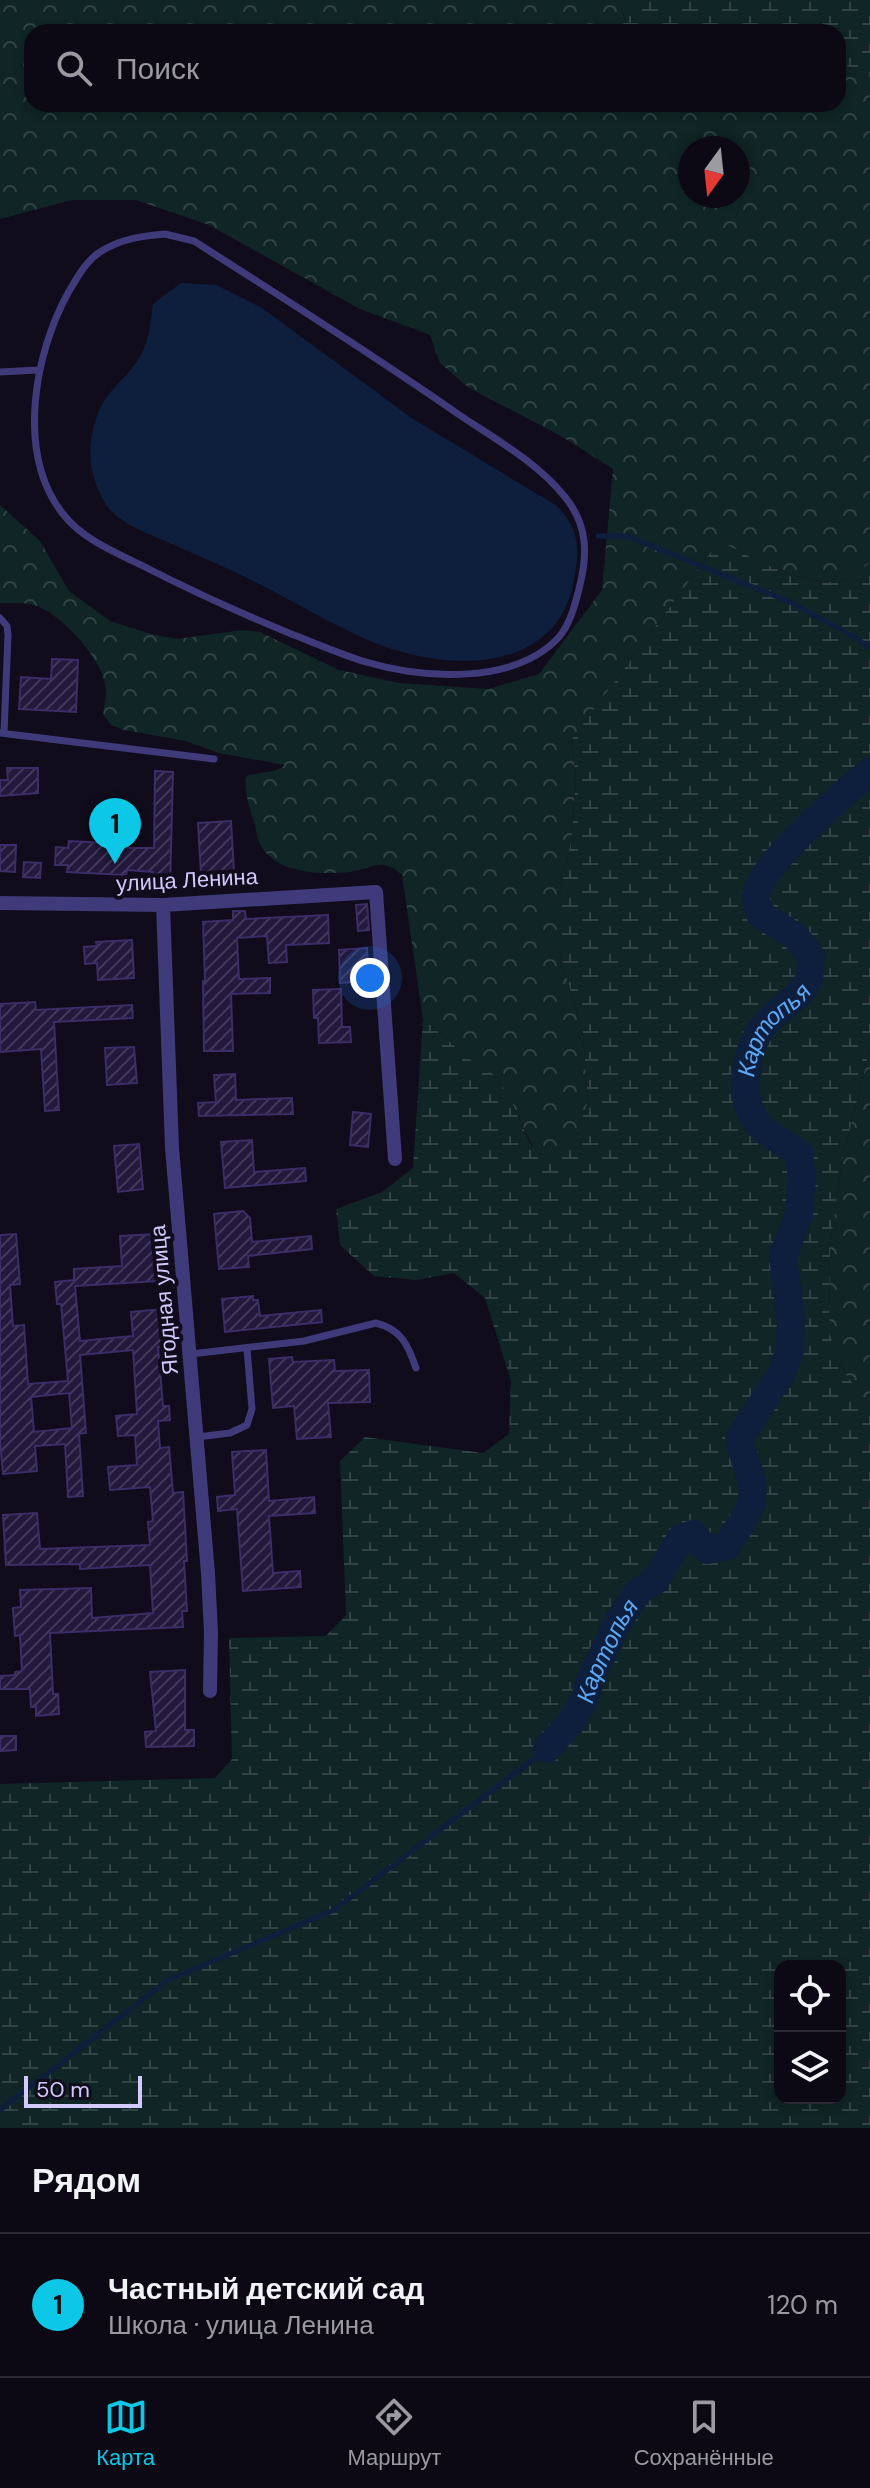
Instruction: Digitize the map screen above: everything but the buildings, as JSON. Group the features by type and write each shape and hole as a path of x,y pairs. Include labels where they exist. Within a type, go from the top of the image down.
{"street":[{"name":"улица Ленина","path":"0,903 163,905 376,892 395,1159"},
{"name":"Ягодная улица","path":"163,905 167,1075 211,1633 210,1691"}],"lane":[{"path":"165,234 194,241 374,356 542,472 578,514 583,529 586,549 583,575 571,617 561,635 526,662 488,672 445,673 370,663 242,614 190,590 110,550 64,516 46,485 39,458 35,422 38,370 56,316 81,270 99,253 130,237 165,234"},
{"path":"0,372 38,370"},
{"path":"0,618 7,626 8,635 2,733 214,759"},
{"path":"191,1354 304,1341 376,1323 386,1325 403,1338 416,1368"},
{"path":"197,1437 230,1433 247,1425 252,1409 247,1349"}],"green space":[{"path":"0,0 617,0 625,18 623,24 24,24 24,112 629,112 639,116 642,112 846,112 846,65 861,76 870,77 870,563 844,580 813,580 763,563 719,541 572,739 576,778 572,837 558,901 558,947 583,1033 588,1102 576,1134 556,1158 532,1145 496,1076 473,1062 423,1019 402,875 382,865 350,872 326,873 287,867 267,854 260,844 246,783 246,777 285,765 219,753 186,741 111,725 103,714 104,678 81,641 59,619 37,606 0,603 0,505 40,541 69,591 110,621 177,639 243,630 260,632 339,670 399,683 488,689 539,674 602,590 613,469 561,436 469,388 440,363 430,335 360,309 209,225 136,200 72,200 0,219"},
{"path":"617,0 870,0 870,77 861,76 846,65 846,24 623,24 625,18"},
{"path":"719,541 763,563 813,580 844,580 870,563 870,1048 842,1161 830,1246 829,1333 846,1375 870,1405 870,2128 0,2128 0,1784 215,1778 232,1759 229,1638 326,1636 346,1615 340,1461 365,1437 483,1453 509,1434 511,1381 485,1298 454,1273 416,1280 374,1276 340,1245 336,1209 382,1192 413,1168 423,1019 473,1062 496,1076 531,1145 556,1157 576,1134 588,1102 583,1033 558,947 558,901 572,837 576,778 572,739"},
{"path":"870,1048 870,1405 846,1375 829,1334 830,1246 842,1161"}],"water":[{"path":"181,283 216,285 262,308 413,419 557,506 571,524 577,542 577,561 573,584 562,613 545,635 523,649 497,658 468,661 410,654 350,632 242,576 137,529 112,512 100,494 91,464 95,422 103,402 141,354 148,336 153,304"}],"waterway":[{"path":"598,536 627,536 790,602 870,648"},
{"name":"Картопья","path":"547,1749 584,1701 590,1680 620,1618 639,1591 655,1581 681,1538 693,1534 707,1550 727,1546 750,1507 752,1482 739,1439 781,1374 790,1350 791,1321 783,1256 799,1214 802,1180 799,1153 762,1128 751,1113 745,1088 746,1074 752,1048 764,1025 799,994 808,981 811,956 796,937 760,914 756,895 761,881 787,848 870,771"},
{"name":"Картопья","path":"0,2110 168,1980 334,1910 547,1749"}],"place":[{"name":"Частный детский сад","path":"115,864"}]}
